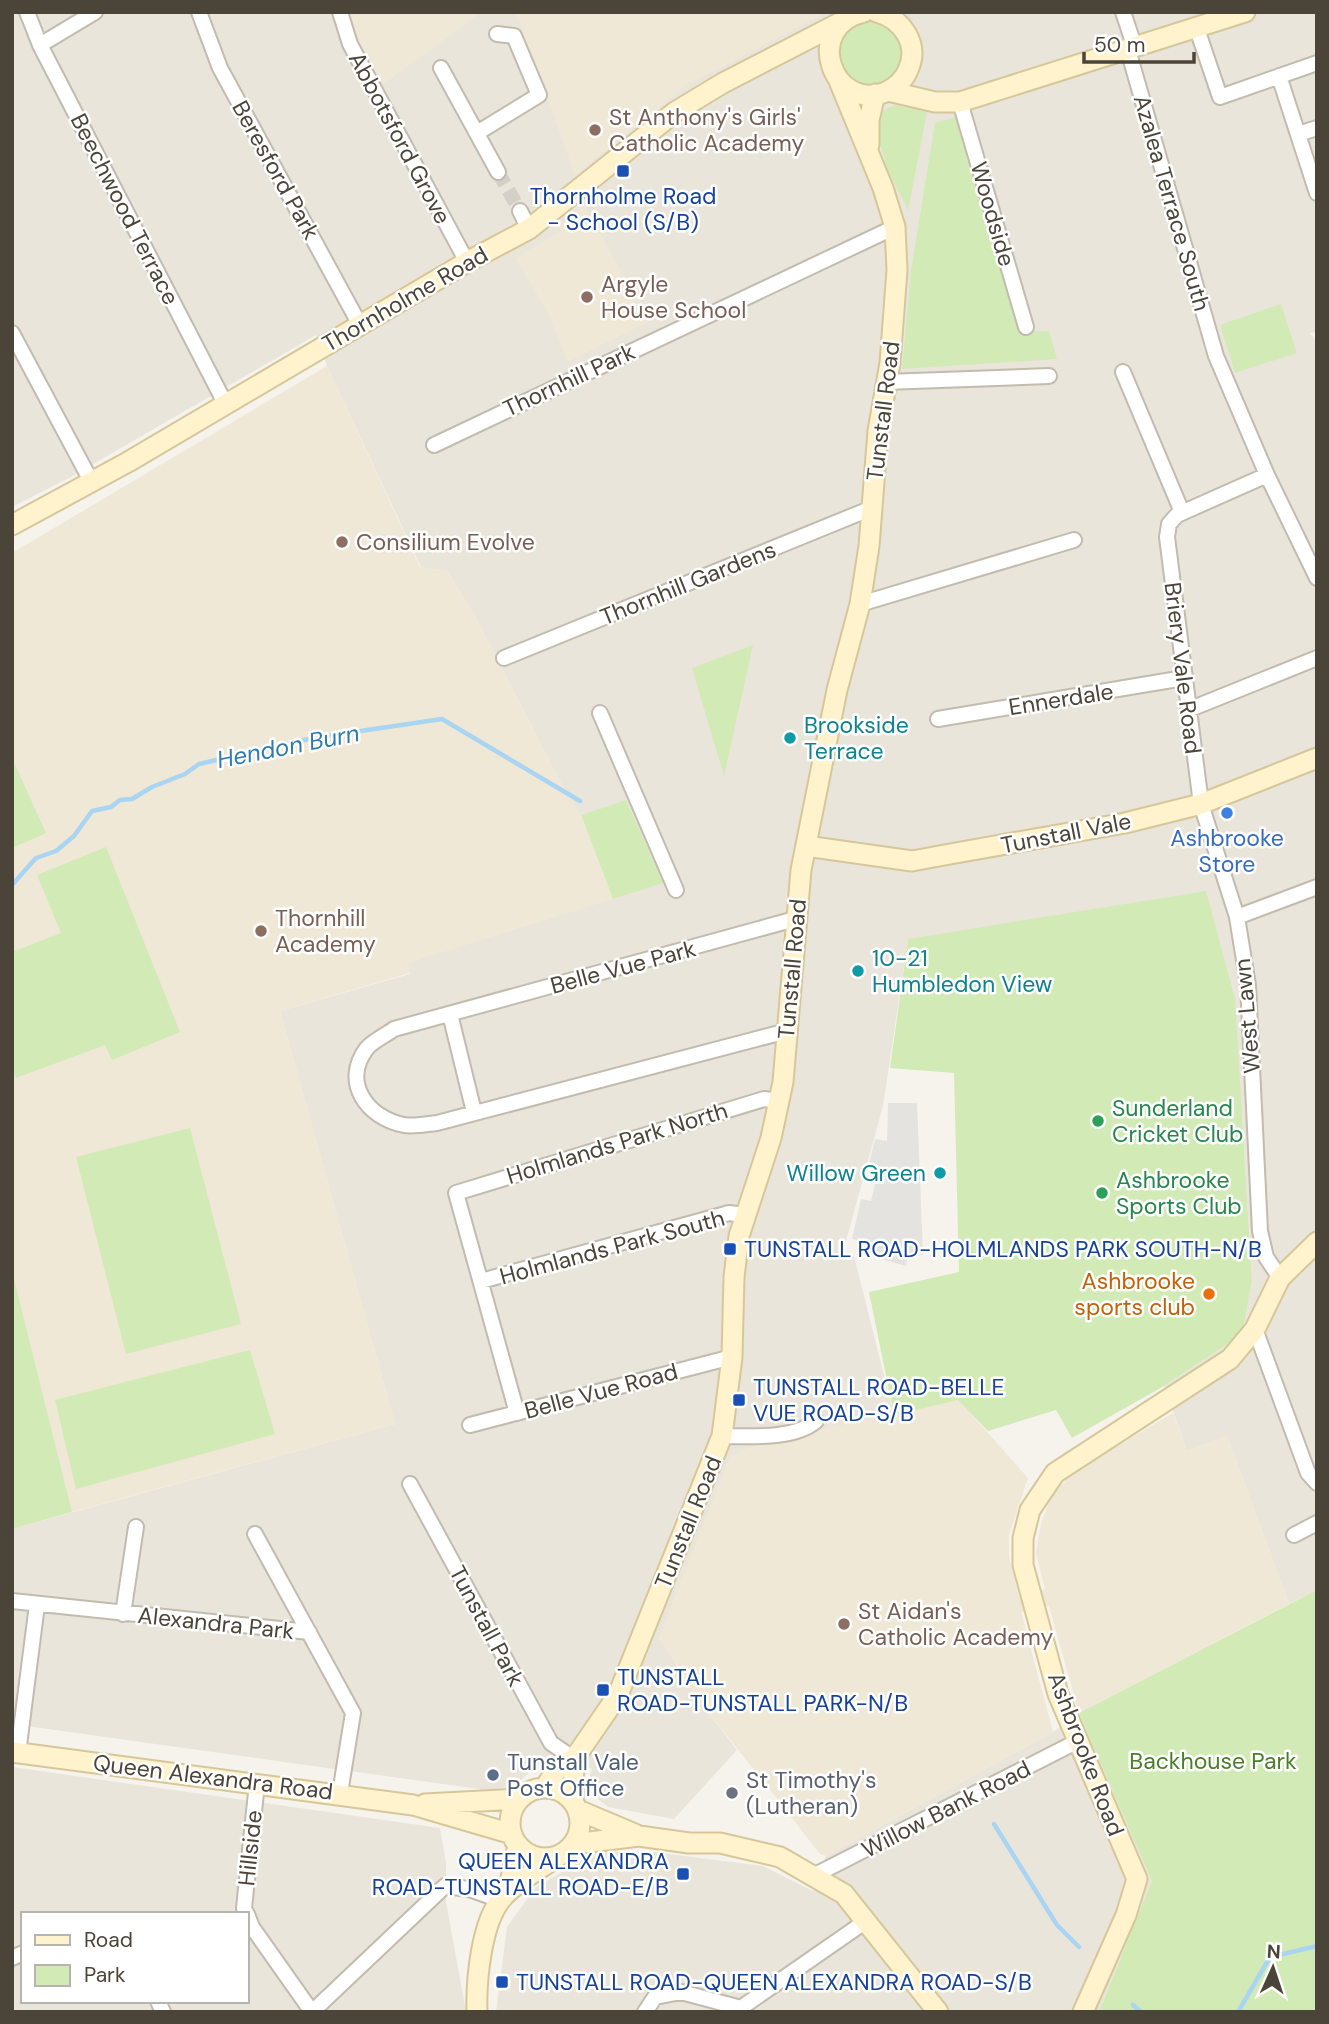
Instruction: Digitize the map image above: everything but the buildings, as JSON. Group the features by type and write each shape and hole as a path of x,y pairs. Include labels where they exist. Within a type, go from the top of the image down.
{"street":[{"name":"Beechwood Terrace","path":"27,12 40,45 226,405"},
{"path":"40,45 95,12"},
{"name":"Beresford Park","path":"199,12 220,68 360,325"},
{"name":"Abbotsford Grove","path":"340,12 350,44 467,262"},
{"path":"902,12 918,86 935,102"},
{"name":"Azalea Terrace South","path":"1123,12 1216,356 1267,475 1317,578"},
{"path":"783,52 807,51 821,58 835,75 862,94 882,93 935,102 960,102 1245,12"},
{"path":"835,75 829,46 835,31 861,14 893,19 906,32"},
{"name":"Thornholme Road","path":"12,525 226,405 467,262 529,229 675,112 783,52 861,14"},
{"path":"1197,29 1220,97 1317,63"},
{"path":"477,133 538,95 513,36 497,34"},
{"path":"882,93 900,82 911,63"},
{"path":"442,68 498,172"},
{"name":"Tunstall Road","path":"545,1787 559,1767 574,1759 618,1695 722,1436 732,1357 734,1277 744,1215 771,1138 779,1101 795,919 806,846 837,690 860,604 885,383 890,363 897,270 895,227 869,152 835,75"},
{"path":"1279,76 1317,193"},
{"name":"Tunstall Road","path":"869,152 869,120 882,93"},
{"name":"Woodside","path":"960,102 1027,327"},
{"path":"1298,134 1317,128"},
{"path":"520,211 529,229"},
{"name":"Thornhill Park","path":"434,445 895,227"},
{"path":"12,333 91,481"},
{"path":"1123,372 1182,512 1267,475"},
{"path":"885,383 1049,376"},
{"name":"Thornhill Gardens","path":"504,658 872,508"},
{"name":"Briery Vale Road","path":"1182,512 1169,524 1167,537 1188,710 1201,804 1237,917"},
{"path":"860,604 1074,540"},
{"path":"1188,710 1317,658"},
{"name":"Ennerdale","path":"938,719 1184,678"},
{"path":"600,713 676,890"},
{"name":"Tunstall Vale","path":"806,846 912,860 1125,823 1201,804 1317,758"},
{"path":"1237,917 1317,887"},
{"name":"West Lawn","path":"1237,917 1248,985 1260,1231 1266,1257 1280,1278"},
{"name":"Belle Vue Park","path":"450,1014 795,919"},
{"path":"474,1112 450,1014 394,1029 367,1048 357,1070 356,1088 369,1109 391,1122 407,1126 437,1123 787,1031"},
{"name":"Holmlands Park North","path":"481,1281 456,1193 764,1098 779,1101"},
{"name":"Holmlands Park South","path":"481,1281 729,1213 744,1215"},
{"name":"Ashbrooke Road","path":"1083,2012 1126,1915 1137,1879 1076,1742 1058,1694 1023,1565 1023,1538 1030,1510 1055,1473 1220,1367 1255,1329 1280,1278 1317,1242"},
{"path":"481,1281 517,1413"},
{"path":"1255,1329 1308,1473 1317,1483"},
{"name":"Belle Vue Road","path":"470,1425 732,1357"},
{"path":"722,1436 750,1436 806,1429 816,1421"},
{"name":"Tunstall Park","path":"410,1485 551,1743 574,1759"},
{"path":"1294,1535 1317,1523"},
{"name":"Alexandra Park","path":"124,1614 136,1527"},
{"name":"Alexandra Park","path":"255,1534 353,1713 340,1793"},
{"name":"Alexandra Park","path":"12,1601 309,1632"},
{"path":"15,1753 37,1605"},
{"name":"Willow Bank Road","path":"815,1875 1076,1742"},
{"name":"Queen Alexandra Road","path":"15,1753 340,1793 413,1805 515,1839 528,1853 545,1858 570,1847 639,1836 753,1850 780,1857 844,1894 938,2012"},
{"path":"312,2012 445,1886 504,1896 570,1847 580,1821 576,1805 574,1759"},
{"name":"Hillside","path":"246,1912 244,1908 257,1783"},
{"name":"Queen Alexandra Road","path":"413,1805 519,1799 529,1792 545,1787 556,1789 576,1805 639,1836"},
{"path":"477,2012 476,1982 481,1950 504,1896 515,1839 513,1810 519,1799"},
{"name":"Hillside","path":"248,1917 252,1927 312,2012"},
{"path":"645,2012 655,1997 681,1992 738,2010 866,1921"}],"shaded area":[{"path":"12,12 1317,12 1317,332 1310,333 1317,342 1317,1590 1289,1604 1227,1436 1187,1451 1164,1386 1229,1343 1243,1329 1252,1281 1242,1114 908,939 883,1106 841,1259 854,1256 894,1415 659,1637 696,1696 737,1750 674,1819 608,1807 594,1796 588,1782 592,1769 552,1753 515,1785 493,1791 12,1724 12,1529 395,1424 280,1011 410,974 406,963 662,883 626,800 581,815 565,791 477,620 448,572 421,567 327,366 316,335 71,477 12,507"},
{"path":"348,12 482,12 382,85 357,41"},
{"name":"St Anthony's Girls' Catholic Academy","path":"516,12 827,12 687,85 575,175"},
{"name":"Argyle House School","path":"585,205 648,322 567,362 550,317 516,258 561,231 559,227"},
{"name":"Thornhill Academy","path":"327,366 420,567 448,572 477,620 565,791 581,815 613,899 407,963 410,973 280,1011 395,1424 72,1512 12,1270 12,553"},
{"name":"Willow Green","path":"888,1103 917,1103 923,1255 908,1256 906,1266 859,1253 862,1241 852,1239 861,1199 871,1201 878,1170 868,1168 875,1139 887,1141"},
{"name":"St Aidan's Catholic Academy","path":"958,1399 1028,1478 1009,1535 1009,1557 1019,1596 1045,1589 1036,1553 1041,1524 1051,1496 1074,1472 1173,1413 1187,1451 1227,1436 1289,1604 1079,1713 1049,1606 1021,1612 1053,1732 826,1856 820,1854 696,1696 659,1637 730,1456 757,1444"},
{"path":"1079,1713 1153,1881 1099,2012 496,2012 507,1927 536,1887 599,1851 653,1852 763,1866 813,1891 826,1856 1053,1732"},
{"path":"12,1767 440,1828 446,1863 446,1902 466,2012 12,2012"}],"green space":[{"path":"865,21 877,21 894,30 901,41 901,65 894,76 877,85 865,85 853,80 844,71 839,59 839,47 844,35 853,26"},
{"path":"894,105 927,112 908,210 888,170 875,127 883,111"},
{"path":"959,116 1019,332 1049,331 1057,359 902,369 911,271 935,123"},
{"path":"1281,304 1297,353 1235,373 1220,325"},
{"path":"753,645 724,776 692,668"},
{"path":"12,758 46,833 12,848"},
{"path":"626,800 663,883 613,899 581,815"},
{"path":"106,847 180,1032 112,1060 105,1045 16,1078 12,1068 12,952 61,933 37,875"},
{"name":"Ashbrooke Sports Club","path":"1206,891 1235,999 1252,1281 1243,1329 1229,1343 1164,1386 1072,1438 1056,1410 988,1431 958,1400 894,1415 869,1292 959,1272 954,1073 890,1068 908,939"},
{"path":"190,1128 241,1324 126,1354 76,1157"},
{"path":"12,1270 72,1512 12,1529"},
{"path":"250,1350 275,1434 76,1489 55,1400"},
{"name":"Backhouse Park","path":"1317,1590 1317,2012 1099,2012 1152,1881 1079,1713"}],"waterway":[{"name":"Hendon Burn","path":"12,885 36,858 56,851 74,836 92,811 111,807 120,800 132,799 152,787 185,774 199,764 313,738 442,719 580,801"},
{"path":"994,1824 1057,1925 1079,1947"},
{"name":"Hendon Burn","path":"1238,2012 1270,1957 1317,1946"},
{"name":"Hendon Burn","path":"1133,2005 1141,2012"}],"tunnel":[{"path":"498,172 520,211"}],"place":[{"name":"St Anthony's Girls' Catholic Academy","path":"595,130"},
{"name":"Thornholme Road - School (S/B)","path":"623,171"},
{"name":"Argyle House School","path":"587,297"},
{"name":"Consilium Evolve","path":"342,542"},
{"name":"Brookside Terrace","path":"790,738"},
{"name":"Ashbrooke Store","path":"1227,813"},
{"name":"Thornhill Academy","path":"261,931"},
{"name":"10-21 Humbledon View","path":"858,971"},
{"name":"Sunderland Cricket Club","path":"1098,1121"},
{"name":"Willow Green","path":"940,1173"},
{"name":"Ashbrooke Sports Club","path":"1102,1193"},
{"name":"TUNSTALL ROAD-HOLMLANDS PARK SOUTH-N/B","path":"730,1249"},
{"name":"Ashbrooke sports club","path":"1209,1294"},
{"name":"TUNSTALL ROAD-BELLE VUE ROAD-S/B","path":"739,1400"},
{"name":"St Aidan's Catholic Academy","path":"844,1624"},
{"name":"TUNSTALL ROAD-TUNSTALL PARK-N/B","path":"603,1690"},
{"name":"Tunstall Vale Post Office","path":"493,1775"},
{"name":"St Timothy's (Lutheran)","path":"732,1793"},
{"name":"QUEEN ALEXANDRA ROAD-TUNSTALL ROAD-E/B","path":"683,1874"},
{"name":"TUNSTALL ROAD-QUEEN ALEXANDRA ROAD-S/B","path":"502,1982"}]}
